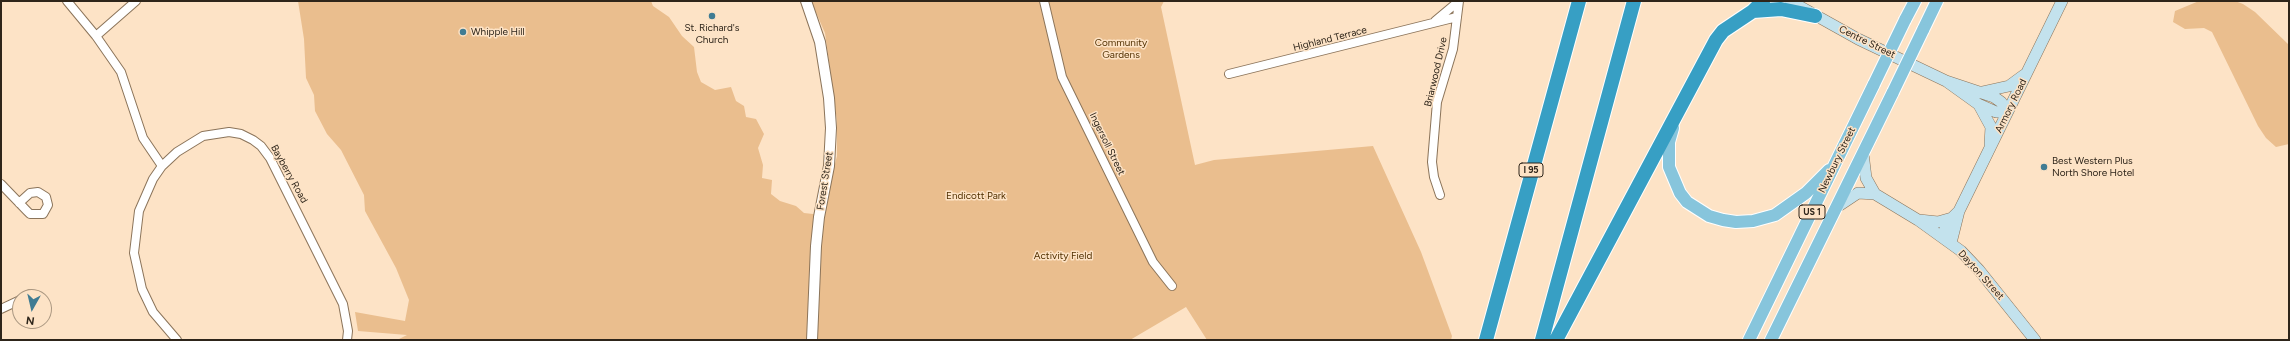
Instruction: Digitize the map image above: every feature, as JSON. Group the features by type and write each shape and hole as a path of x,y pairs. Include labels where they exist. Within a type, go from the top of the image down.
{"highway":[{"name":"I 95","path":"1486,340 1579,1"},
{"path":"1542,340 1634,1"},
{"path":"1556,340 1716,40 1732,24 1753,11 1763,1"},
{"path":"1753,11 1781,9 1815,16"}],"main road":[{"name":"Centre Street","path":"1790,1 1815,16 1946,81 1978,104 1996,112 2008,111"},
{"name":"Newbury Street","path":"1749,340 1915,1"},
{"name":"Newbury Street","path":"1771,340 1937,1"},
{"name":"Armory Road","path":"1941,236 1955,215 1990,148 2062,1"},
{"path":"1982,92 2009,86 2028,72"},
{"name":"Centre Street","path":"1946,81 1982,92 2001,102 2008,111"},
{"path":"1978,104 1991,127 1990,148"},
{"path":"1676,115 1668,155 1673,179 1680,193 1687,202 1709,216 1736,222 1753,221 1776,214 1806,193 1836,161"},
{"path":"1863,153 1866,178 1875,194"},
{"path":"1837,207 1858,193 1875,194"},
{"name":"Dayton Street","path":"1875,194 1952,243 1979,270 2035,340"},
{"name":"Armory Road","path":"1952,243 1955,215"},
{"path":"1918,220 1938,222 1955,215"}],"street":[{"path":"67,1 96,36 121,72 143,138 162,166"},
{"path":"96,36 136,1"},
{"name":"Forest Street","path":"806,1 820,42 829,98 831,128 830,166 819,217 816,246 812,340"},
{"name":"Ingersoll Street","path":"1044,1 1062,77 1153,262 1172,286"},
{"name":"Briarwood Drive","path":"1440,195 1434,177 1432,162 1437,110 1441,86 1453,49 1459,1"},
{"name":"Highland Terrace","path":"1229,74 1377,38 1435,20 1459,1"},
{"name":"Highland Terrace","path":"1435,20 1440,22 1457,17"},
{"name":"Bayberry Road","path":"177,340 163,326 144,295 136,270 134,253 139,211 153,179 162,166 193,140 218,133 241,134 262,146 286,186 343,304 348,331 347,340"},
{"path":"1,184 19,202"},
{"path":"1,309 12,304"}],"green space":[{"name":"Endicott Park","path":"298,1 651,1 653,6 669,17 682,36 694,47 697,72 701,82 715,90 731,87 736,101 744,106 746,117 756,119 764,134 758,148 763,165 762,178 772,180 771,194 780,201 796,206 804,213 822,215 837,156 837,121 825,33 811,1 1164,1 1161,7 1195,165 1214,160 1373,146 1421,252 1452,336 1451,340 1207,340 1186,307 1130,340 397,340 407,335 358,331 355,312 405,321 409,300 396,268 365,211 364,195 341,150 327,134 315,111 314,95 306,78 304,39"},
{"path":"2199,1 2235,1 2243,4 2255,12 2289,45 2289,144 2276,147 2266,138 2258,126 2212,32 2204,28 2185,29 2173,22 2175,11"}],"place":[{"name":"St. Richard's Church","path":"712,16"},
{"name":"Whipple Hill","path":"463,32"},
{"name":"Best Western Plus North Shore Hotel","path":"2044,167"}],"park label":[{"name":"Community Gardens","path":"1121,48"},
{"name":"Activity Field","path":"1063,256"}]}
